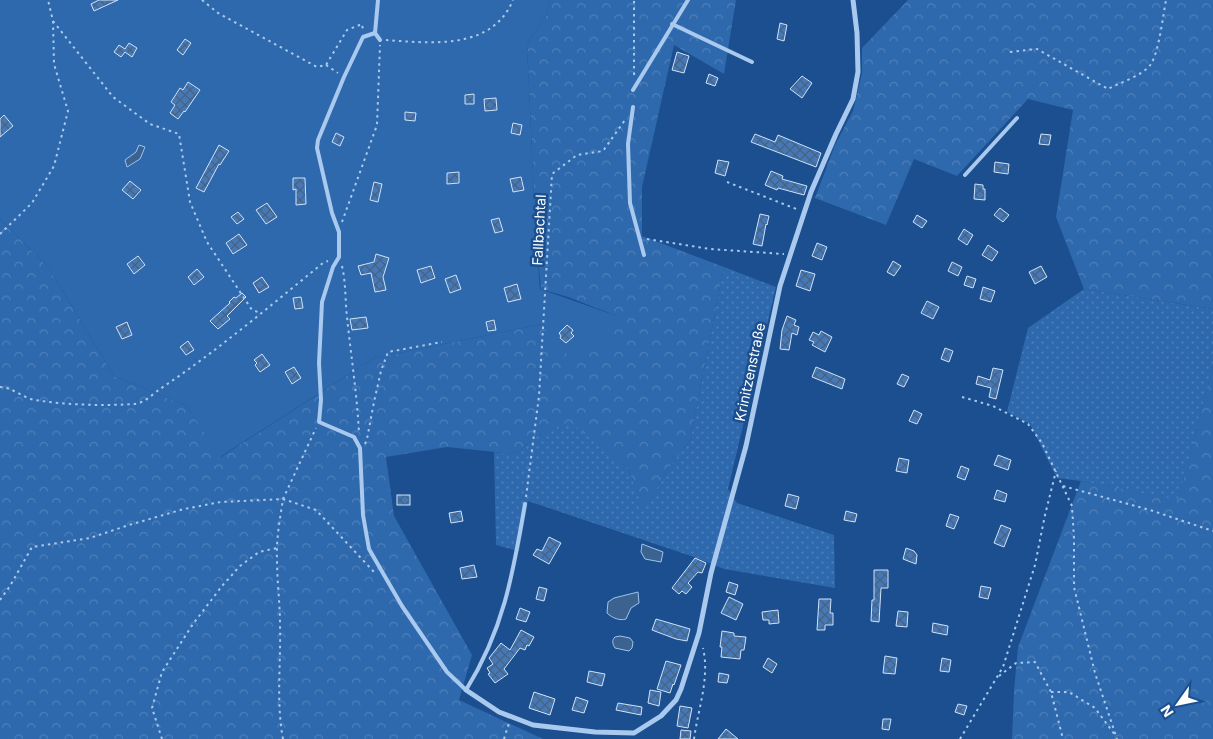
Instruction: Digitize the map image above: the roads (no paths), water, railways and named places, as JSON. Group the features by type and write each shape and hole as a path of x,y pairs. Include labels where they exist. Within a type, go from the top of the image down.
{"street":[{"name":"Krinitzenstraße","path":"466,690 500,712 533,725 634,736 661,716 676,700 699,633 711,573 746,446 780,286 812,192 853,98 858,72 857,32 853,0"}],"lane":[{"path":"378,0 375,33 380,40"},
{"path":"634,90 688,0"},
{"path":"672,24 752,62"},
{"path":"375,33 363,37 318,140 317,148 332,213 339,232 339,257 333,267 322,302 319,422 354,437 360,450 363,515 369,549 402,606 446,672 466,690 479,669 505,606 514,570 525,504"},
{"path":"633,107 628,144 630,203 641,238 644,255"},
{"path":"965,175 1016,118"}]}
